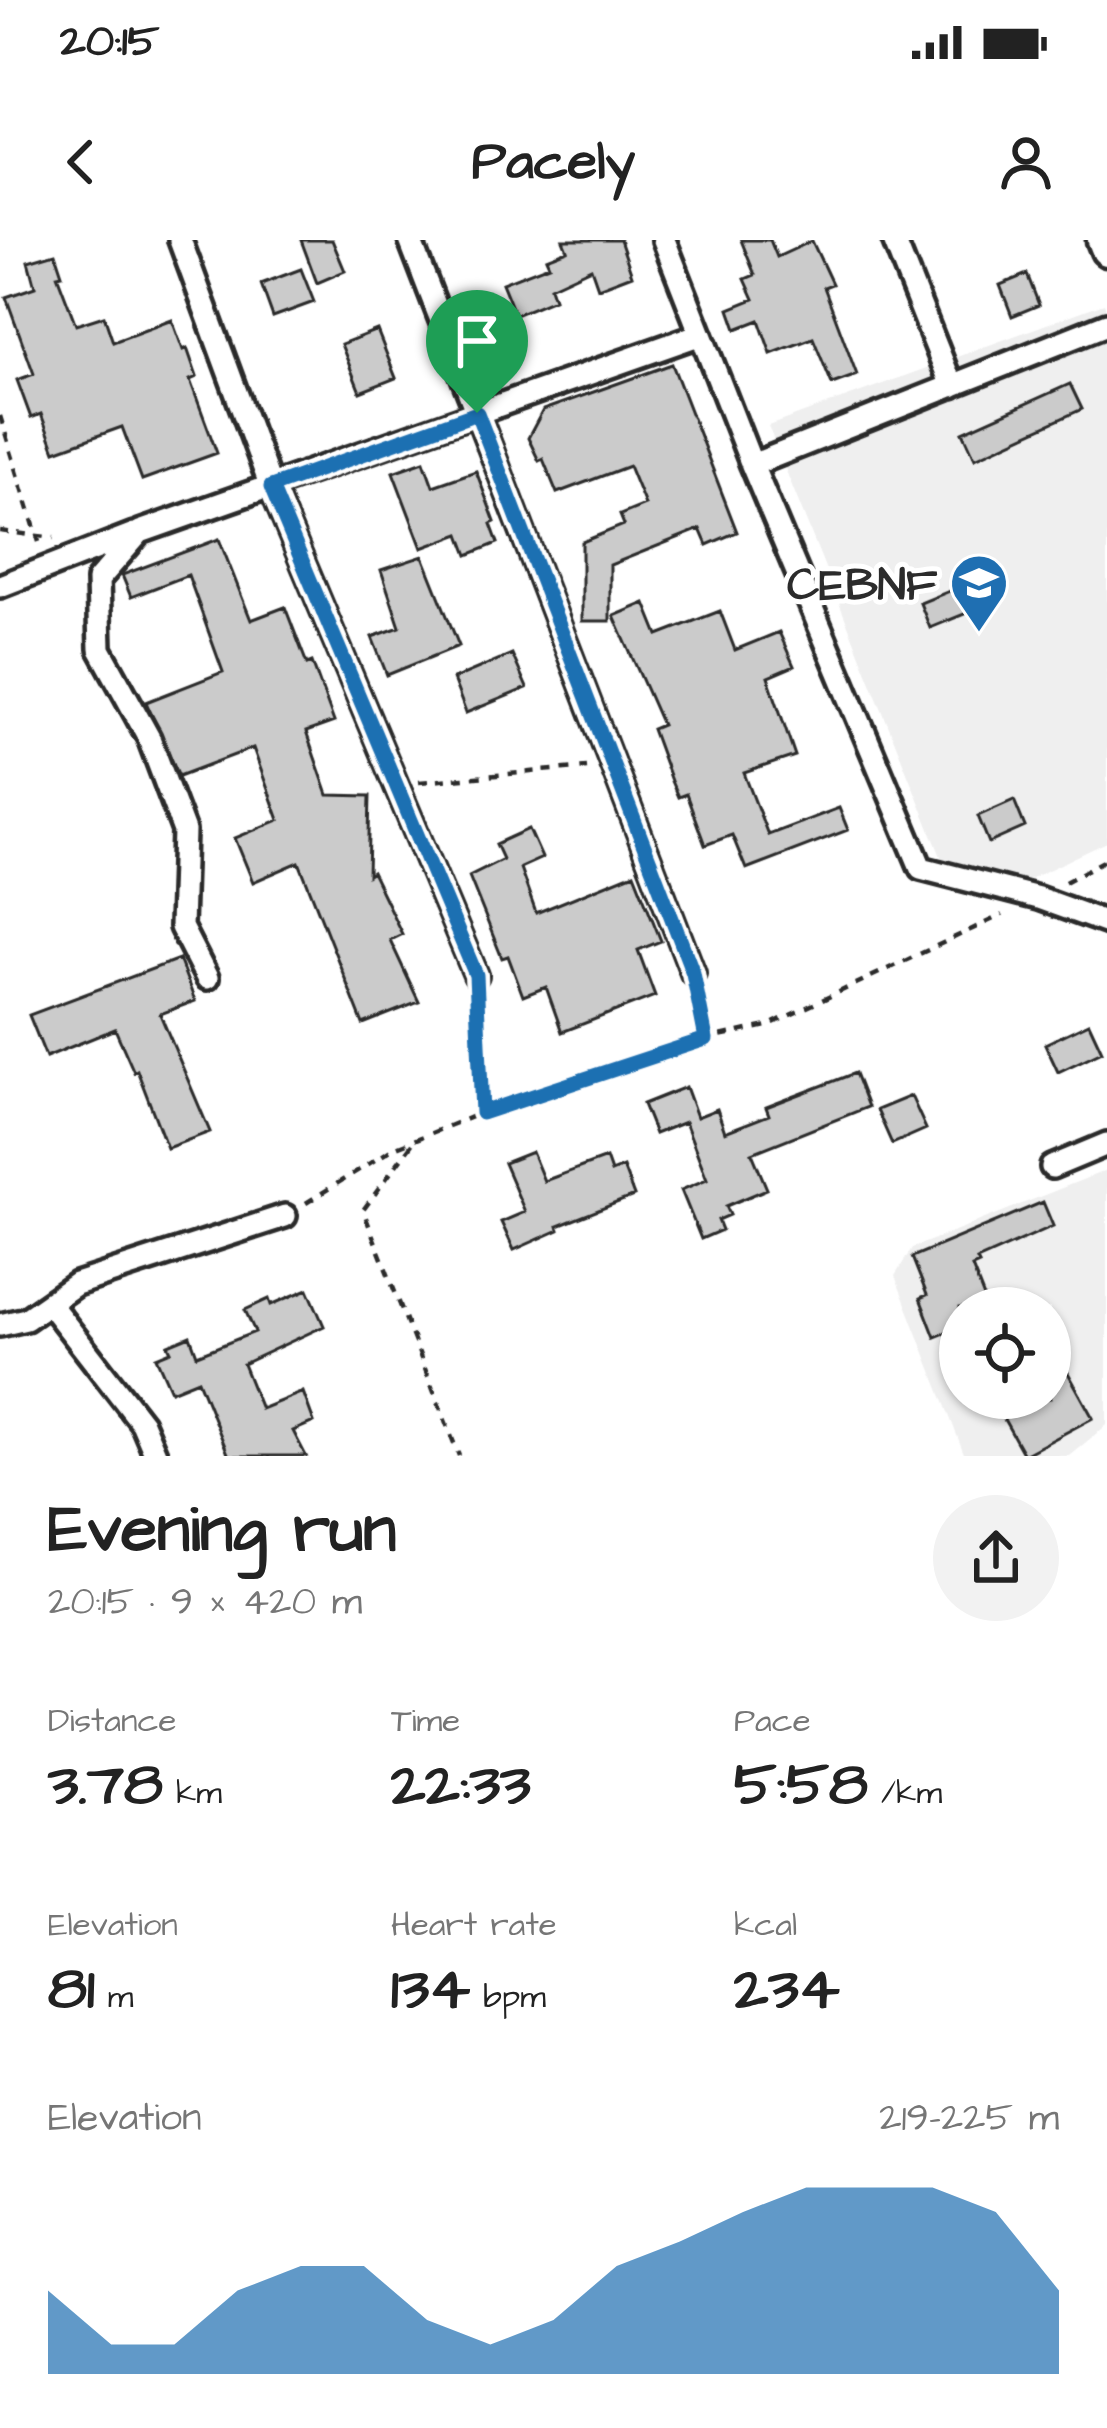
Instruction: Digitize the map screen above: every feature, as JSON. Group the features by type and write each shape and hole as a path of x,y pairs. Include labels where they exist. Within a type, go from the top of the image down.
{"street":[{"path":"180,240 271,487 476,975"},
{"path":"410,240 693,973"},
{"path":"664,240 921,868 1038,898 1107,923"},
{"path":"894,240 952,386"},
{"path":"1103,240 1107,250"},
{"path":"752,464 1107,324"},
{"path":"0,586 701,334"},
{"path":"140,532 98,580 100,649 149,739 184,831 181,927 207,978"},
{"path":"1052,1167 1107,1144"},
{"path":"0,1325 26,1319 76,1284 285,1216"},
{"path":"49,1303 142,1423 156,1456"}],"path":[{"path":"0,416 47,568"},
{"path":"395,784 613,765"},
{"path":"285,1216 394,1148 482,1113 706,1039 767,1025 1038,898 1107,859"},
{"path":"693,973 706,1039"},
{"path":"476,975 482,1113"},
{"path":"416,1140 363,1210 459,1456"}],"shaded area":[{"name":"CEBNF","path":"1104,303 1107,842 1025,881 942,859 768,426"},
{"path":"1107,1170 1107,1425 1069,1456 965,1456 951,1419 1071,1419 1071,1287 939,1287 939,1389 895,1276 912,1248"}],"building":[{"path":"301,240 332,240 345,271 317,283"},
{"path":"563,240 620,240 632,275 598,288 591,268 550,287 554,299 515,315 502,283 549,265 546,258 567,250"},
{"path":"741,240 770,240 777,257 812,241 832,284 824,287 857,375 832,384 813,338 771,354 759,320 736,329 729,309 754,299 745,279 755,275"},
{"path":"55,253 62,274 57,275 76,325 104,316 113,342 172,320 197,377 190,380 217,453 142,480 122,427 55,451 41,414 31,418 17,380 34,374 6,297 35,287 28,261"},
{"path":"301,269 314,302 273,317 261,284"},
{"path":"1027,274 1039,305 1012,316 1000,285"},
{"path":"377,330 396,378 360,392 341,344"},
{"path":"672,364 737,532 707,545 700,529 610,565 610,621 582,621 582,542 624,525 620,515 645,505 629,466 557,493 528,438 543,410"},
{"path":"1070,384 1082,409 975,458 963,432"},
{"path":"424,461 433,486 476,471 498,543 468,555 460,534 422,548 393,472"},
{"path":"219,539 251,620 285,607 307,664 312,662 334,722 306,732 328,795 370,796 368,875 372,872 402,934 390,940 419,1002 363,1024 299,862 253,882 235,838 279,820 253,748 179,776 146,702 223,672 188,575 131,597 122,575"},
{"path":"423,556 459,646 387,675 372,637 400,627 381,570"},
{"path":"989,575 999,600 930,628 920,603"},
{"path":"645,603 658,635 720,611 735,650 779,632 794,666 768,677 795,756 744,773 768,835 839,808 848,830 746,869 732,835 705,845 686,794 678,797 671,781 652,729 662,725 614,616"},
{"path":"512,654 527,688 466,713 453,679"},
{"path":"1014,800 1025,827 989,843 978,816"},
{"path":"529,829 542,858 520,868 536,913 634,873 661,941 638,950 655,996 562,1032 546,987 523,996 469,876 503,859 496,844"},
{"path":"179,959 195,1001 160,1014 210,1132 167,1148 137,1070 134,1072 115,1029 46,1057 29,1015"},
{"path":"1089,1023 1102,1051 1058,1072 1045,1044"},
{"path":"855,1073 868,1107 752,1153 767,1189 726,1206 730,1215 718,1220 722,1230 701,1239 681,1190 707,1179 685,1122 655,1134 643,1104 686,1087 697,1117 717,1109 725,1132 769,1115 766,1107"},
{"path":"911,1096 926,1129 892,1144 877,1110"},
{"path":"532,1152 544,1181 606,1158 611,1172 623,1167 634,1196 558,1226 559,1230 514,1250 501,1222 525,1212 504,1163"},
{"path":"1043,1202 1053,1226 977,1260 979,1264 972,1267 980,1287 939,1287 939,1335 935,1337 920,1298 927,1295 912,1257"},
{"path":"308,1289 324,1326 243,1364 261,1409 303,1392 314,1422 293,1431 306,1456 229,1456 198,1380 171,1391 156,1357 171,1351 168,1345 190,1336 197,1355 255,1332 245,1310"},
{"path":"1071,1378 1093,1418 1024,1455 1004,1419 1071,1419"}],"place":[{"name":"CEBNF","path":"979,634"}],"route":[{"path":"477,413 693,973 706,1039 482,1113 476,975 271,487 477,413"}]}
